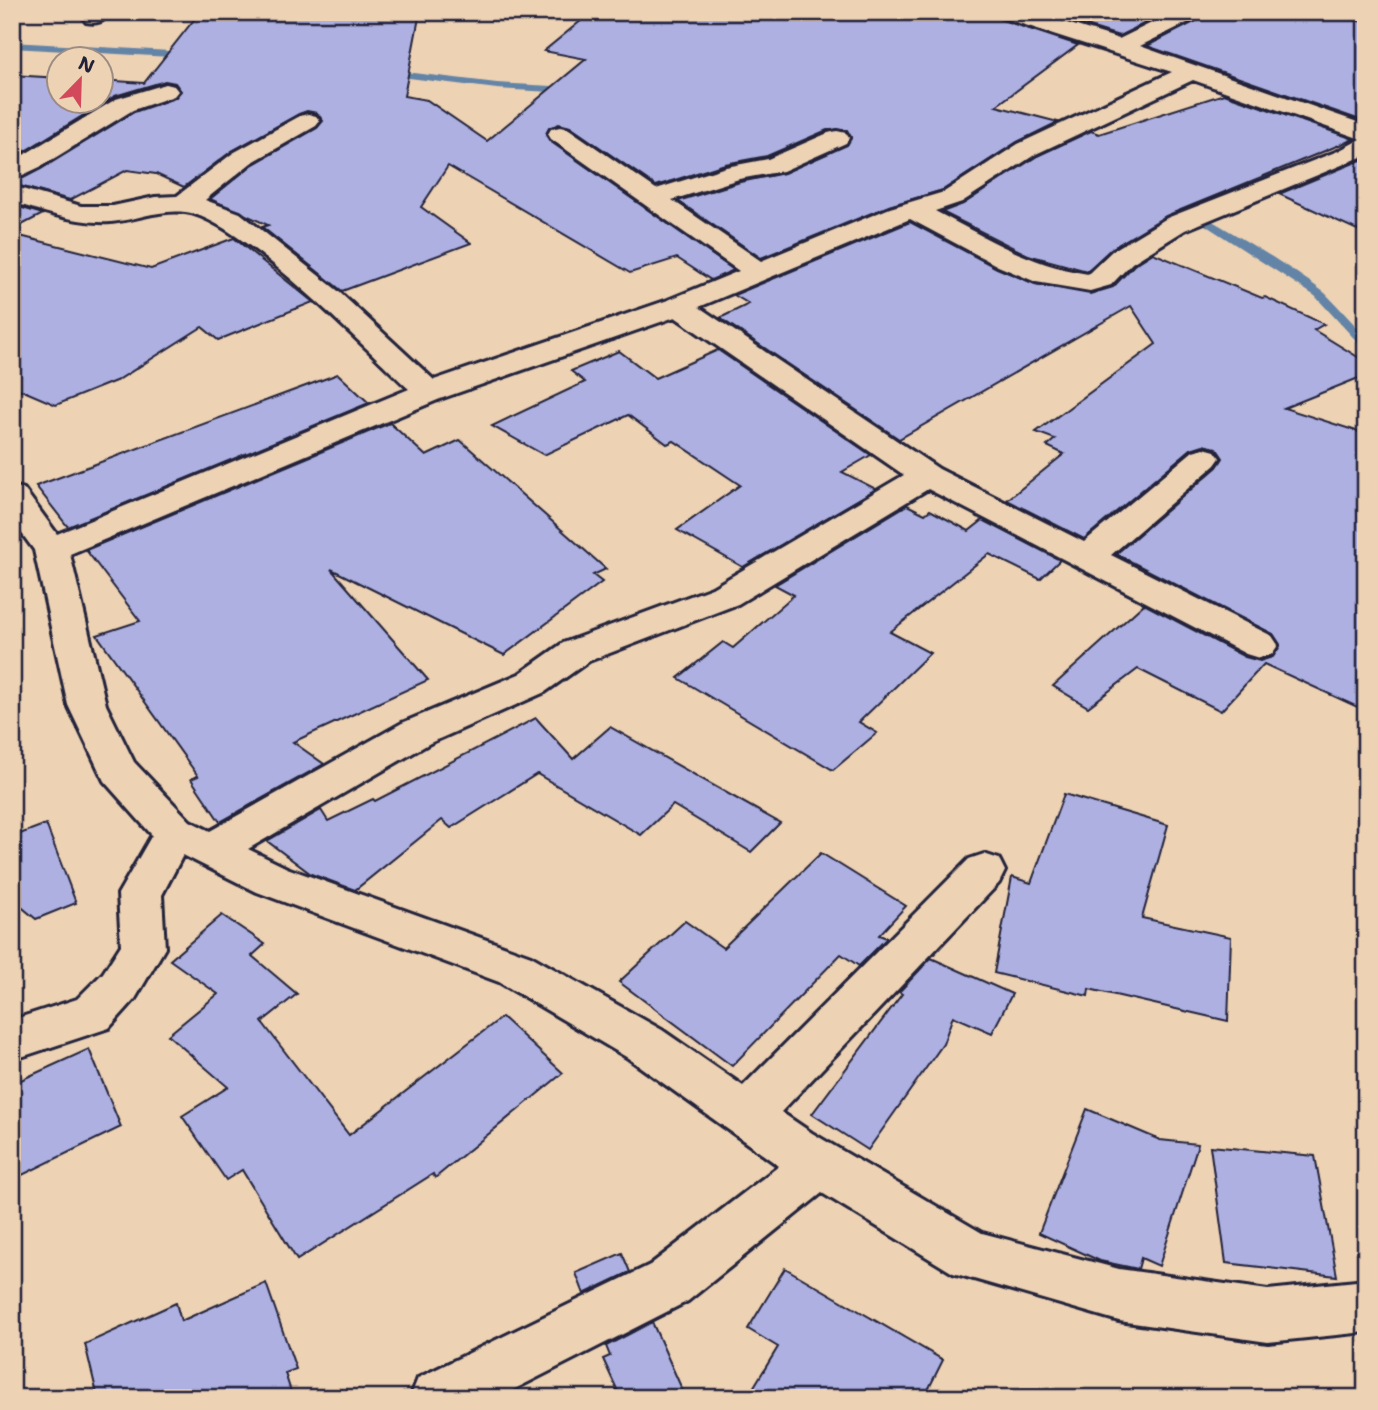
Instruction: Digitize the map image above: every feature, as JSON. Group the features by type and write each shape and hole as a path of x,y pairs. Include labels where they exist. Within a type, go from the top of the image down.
{"street":[{"path":"1008,12 1121,47 1366,133"},
{"path":"1121,47 1191,12"},
{"path":"51,549 429,392 678,306 912,210 953,197 1027,149 1191,72"},
{"path":"12,172 126,103 148,94 166,91"},
{"path":"184,204 242,158 308,121"},
{"path":"560,134 760,272"},
{"path":"652,198 735,172 774,166 836,138"},
{"path":"912,210 1008,260 1046,276 1090,283 1101,279 1122,257 1176,224 1347,156 1366,145"},
{"path":"12,194 80,214 113,214 155,205 184,204 208,209 231,219 327,296 429,392"},
{"path":"678,306 927,476 1259,645"},
{"path":"1087,557 1204,458"},
{"path":"12,1040 93,1014 119,986 143,948 140,894 193,841 416,733 532,682 576,652 725,596 927,476"},
{"path":"12,496 51,549 87,705 118,771 193,841 272,880 515,969 645,1044 820,1165 971,1255 1119,1295 1268,1316 1366,1306"},
{"path":"746,1116 984,871"},
{"path":"438,1398 669,1283 820,1165"}],"building":[{"path":"200,12 420,12 404,96 427,100 487,141 586,59 544,51 588,15 615,20 616,12 996,12 999,19 1078,45 996,106 1058,122 1017,142 943,190 889,206 761,258 678,201 740,182 784,173 847,145 851,137 847,130 827,130 767,156 725,164 656,186 570,127 559,124 549,128 546,135 550,141 734,270 711,280 677,258 630,273 448,166 421,207 471,243 342,291 262,227 268,225 210,199 252,165 317,128 323,121 317,113 307,111 232,151 184,187 156,174 127,170 70,200 12,184 134,112 175,98 181,91 175,83 165,81 116,96 116,81 144,83"},
{"path":"1041,12 1168,12 1119,36"},
{"path":"1203,12 1327,12 1366,23 1366,122 1147,46 1200,19"},
{"path":"12,75 46,77 46,116 82,116 12,159"},
{"path":"1224,94 1354,139 1166,216 1111,249 1087,271 1028,255 942,212 963,204 1037,156 1091,131 1099,134"},
{"path":"1366,158 1366,234 1279,194"},
{"path":"12,205 36,212 43,214 12,230"},
{"path":"910,222 997,268 1035,284 1090,294 1113,287 1134,265 1153,253 1265,297 1324,324 1314,330 1366,362 1366,375 1284,408 1366,434 1366,711 1264,664 1221,711 1138,669 1088,707 1053,686 1144,604 1245,657 1260,661 1273,657 1280,646 1273,634 1116,554 1217,467 1223,458 1216,448 1203,445 1191,449 1084,539 1007,500 1064,454 1047,446 1055,439 1036,432 1156,344 1131,306 899,439 720,318 749,304 734,295"},
{"path":"12,234 151,269 234,238 313,302 218,340 202,327 118,380 56,405 12,386"},
{"path":"718,350 871,455 842,472 876,489 743,567 677,530 740,485 674,441 667,444 628,415 544,455 492,426 585,382 571,371 619,351 655,378"},
{"path":"338,374 369,403 68,527 36,486"},
{"path":"390,423 426,456 460,440 606,569 593,575 602,582 504,655 331,569 428,680 293,742 324,764 220,822 191,779 198,776 97,635 140,621 86,550"},
{"path":"907,505 925,514 930,510 969,531 983,520 1060,560 1040,579 989,554 890,632 930,653 859,722 877,733 833,770 678,678 723,642 733,648 794,595 775,585"},
{"path":"536,718 573,759 610,727 780,823 751,852 673,805 641,835 537,774 451,828 442,820 355,890 311,874 267,841 321,810 328,821 373,799 375,801"},
{"path":"1064,794 1168,825 1142,918 1231,937 1228,1021 1089,989 1088,996 994,973 1012,877 1031,883"},
{"path":"46,824 76,903 36,919 12,899 12,837"},
{"path":"821,853 906,906 879,935 887,938 859,966 841,954 732,1066 619,982 685,921 723,948"},
{"path":"222,915 265,944 252,956 297,994 262,1022 349,1135 502,1017 563,1073 435,1178 433,1174 297,1260 242,1170 226,1180 182,1116 228,1087 168,1035 218,994 170,960"},
{"path":"931,958 1012,994 992,1033 953,1016 943,1044 868,1150 812,1114 902,994 899,992"},
{"path":"89,1049 121,1127 12,1180 12,1084"},
{"path":"1087,1109 1160,1140 1198,1144 1159,1266 1141,1258 1138,1269 1100,1261 1039,1233"},
{"path":"1210,1146 1315,1156 1337,1276 1226,1263"},
{"path":"622,1253 630,1272 584,1294 576,1273"},
{"path":"785,1268 943,1360 924,1398 747,1398 778,1347 748,1329"},
{"path":"266,1283 296,1369 285,1373 293,1398 98,1398 85,1344 176,1303 181,1321"},
{"path":"652,1322 686,1398 621,1398 603,1359 610,1356 606,1346"}],"waterway":[{"path":"12,45 188,55"},
{"path":"388,73 497,86 571,90"},
{"path":"1166,200 1195,214 1319,294 1366,344"}]}
